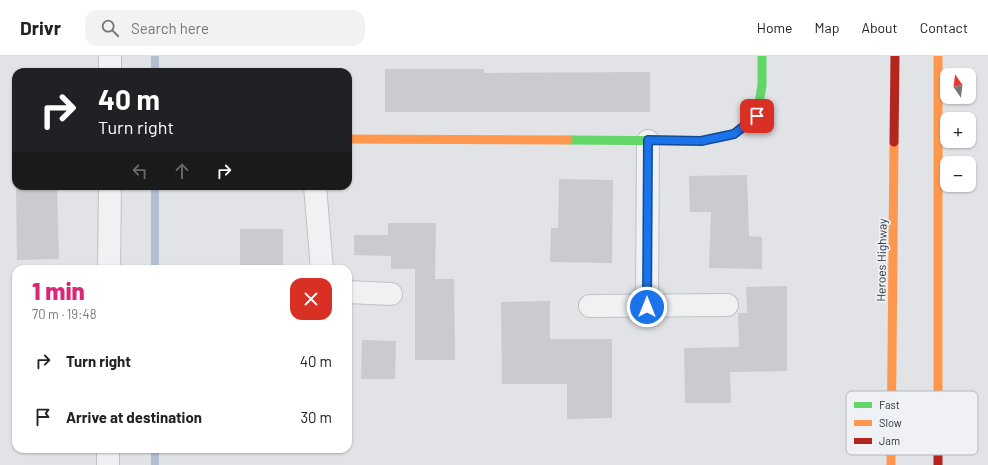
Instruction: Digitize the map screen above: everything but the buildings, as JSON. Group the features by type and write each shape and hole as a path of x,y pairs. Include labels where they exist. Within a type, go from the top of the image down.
{"main road":[{"path":"352,139 701,141 734,134 757,116 762,85 762,56"},
{"name":"Heroes Highway","path":"891,391 895,56"},
{"path":"938,56 938,391"},
{"name":"Heroes Highway","path":"890,455 890,465"}],"street":[{"path":"110,56 110,68"},
{"path":"647,307 648,140"},
{"path":"109,265 110,190"},
{"path":"316,190 322,265"},
{"path":"352,292 391,294"},
{"path":"590,306 727,306"},
{"path":"108,453 108,465"}],"waterway":[{"path":"155,56 155,68"},
{"path":"155,190 155,265"},
{"path":"155,453 155,465"}],"traffic: fast":[{"path":"568,140 701,141 734,134 757,116 762,85 762,56"}],"traffic: slow":[{"path":"938,56 938,391"},
{"path":"352,139 568,140"},
{"path":"892,391 894,142"},
{"path":"891,455 891,465"}],"traffic: jam":[{"path":"894,142 895,56"},
{"path":"938,455 938,465"}],"route":[{"path":"647,307 648,140 701,141 734,134 757,116"}]}
